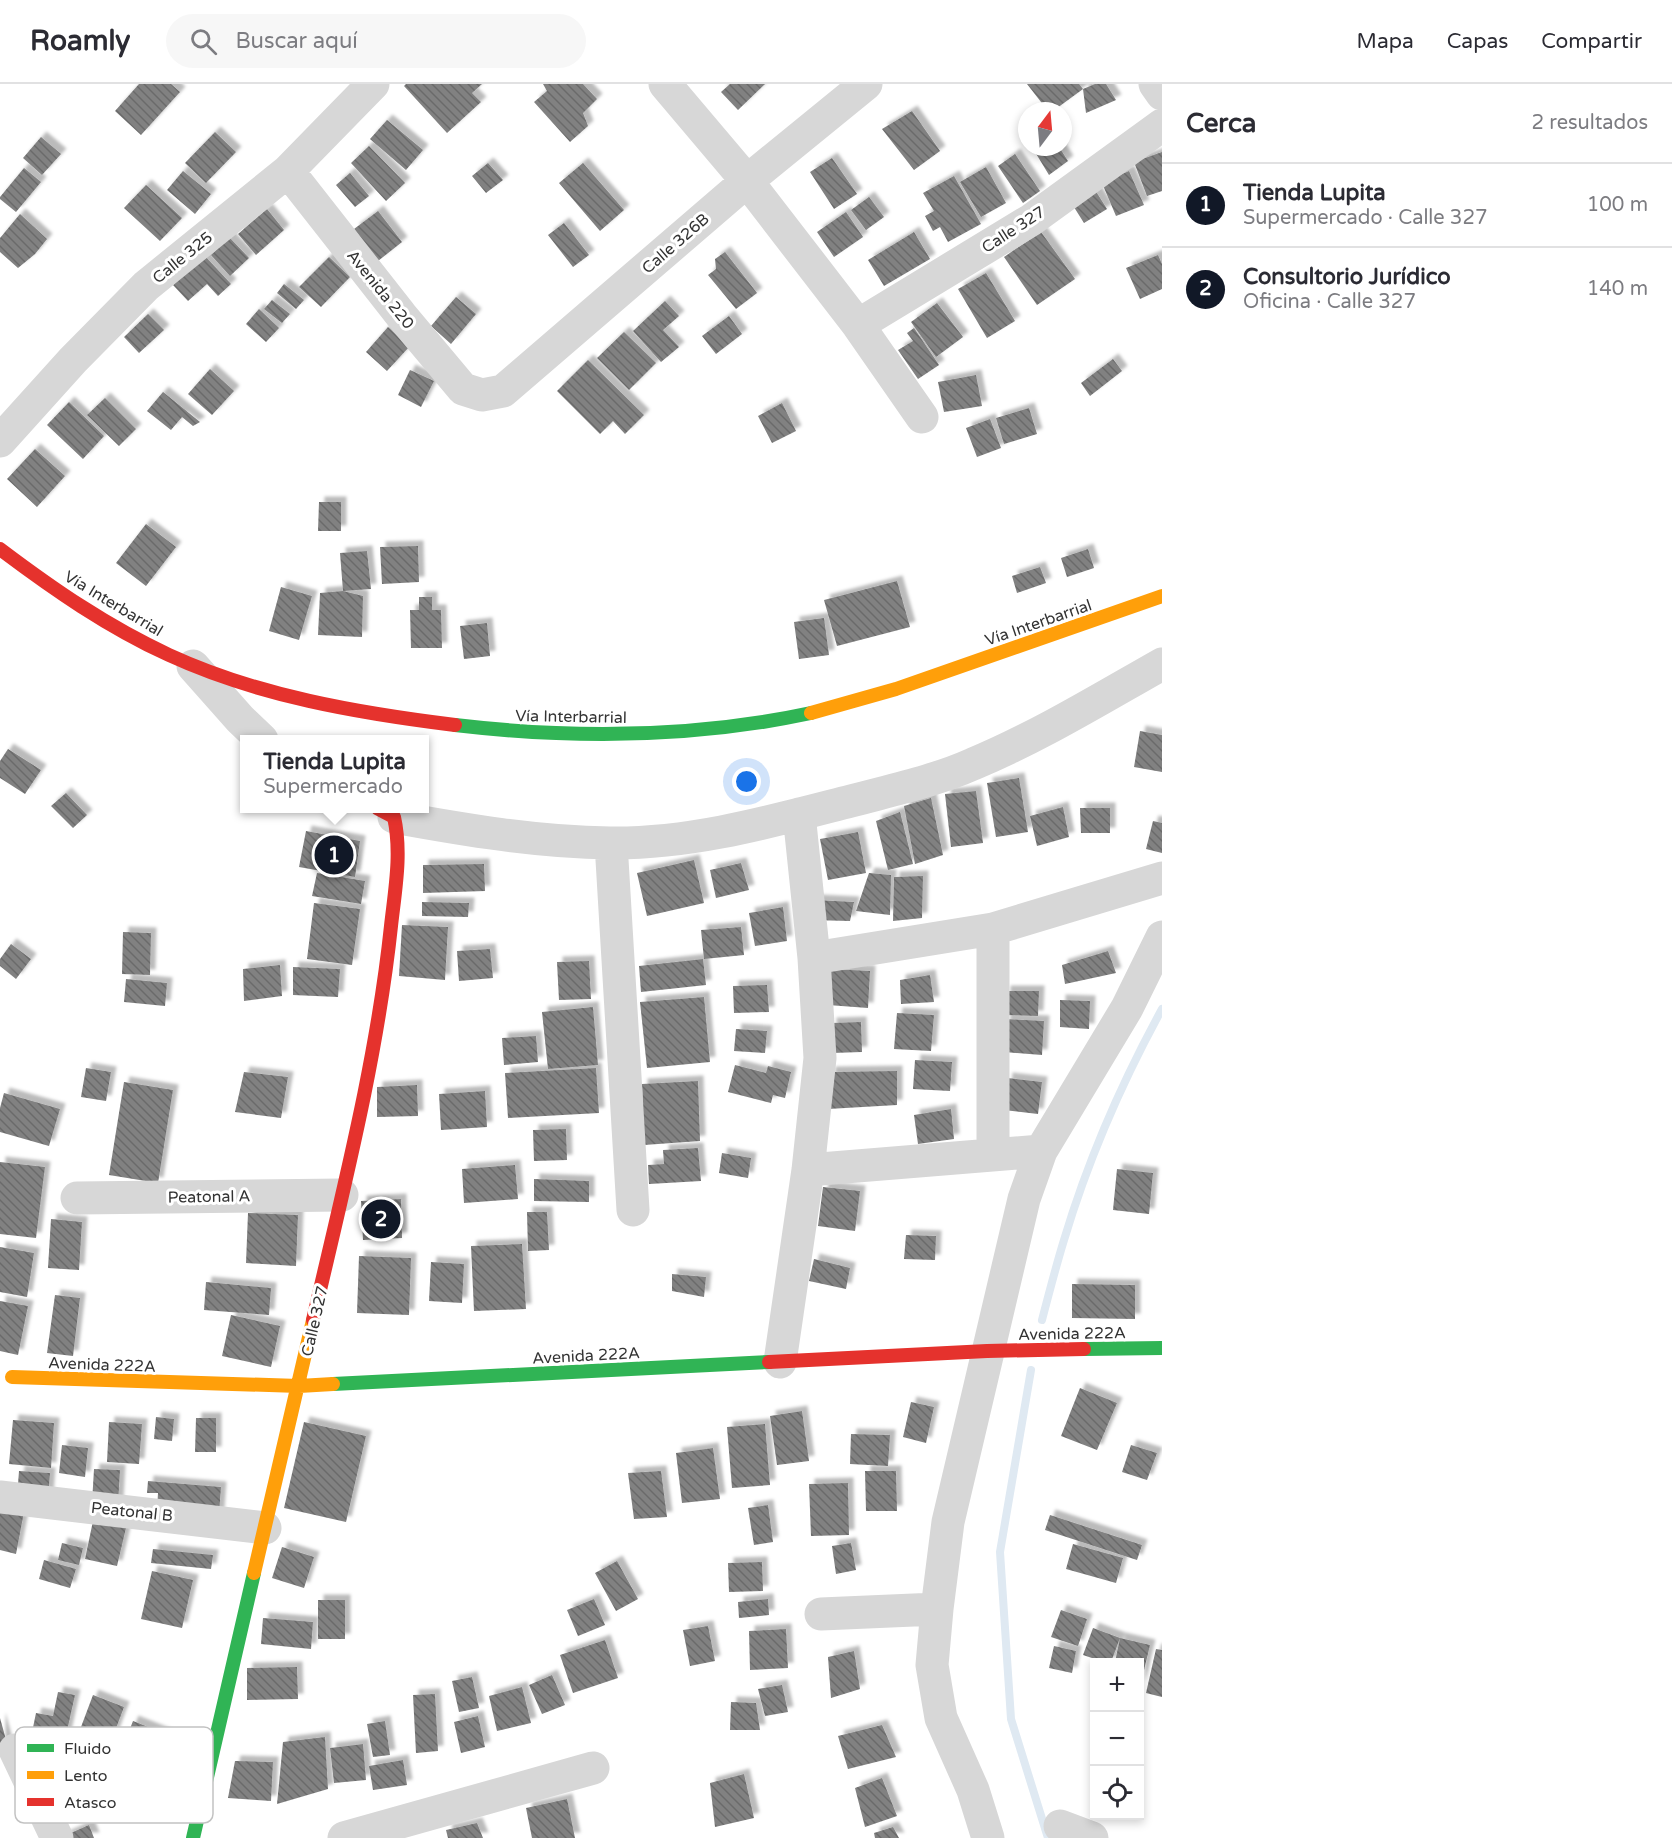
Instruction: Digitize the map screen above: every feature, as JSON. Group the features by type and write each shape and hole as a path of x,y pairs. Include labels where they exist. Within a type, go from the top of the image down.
{"street":[{"name":"Calle 325","path":"0,441 73,360 146,286 288,171 373,84"},
{"path":"665,84 747,181 858,325 922,417"},
{"name":"Calle 326B","path":"482,395 503,391 747,181 866,84"},
{"path":"1155,84 1162,94"},
{"name":"Calle 327","path":"858,325 1030,220 1162,125"},
{"name":"Avenida 220","path":"288,171 462,389 482,395"},
{"name":"Vía Interbarrial","path":"0,549 82,606 137,640 193,666 238,682 282,694 415,720 497,730 556,733 681,732 780,719 908,686 1162,596"},
{"path":"385,813 470,831 611,843 680,839 799,814 970,766 999,753 1162,664"},
{"path":"193,666 257,735"},
{"name":"Calle 327","path":"213,1752 370,1071 389,953 399,851 398,834 385,813"},
{"path":"780,1362 808,1170 820,1058 814,958 799,814"},
{"path":"611,843 633,1210"},
{"path":"814,958 993,929 1162,878"},
{"path":"993,929 993,1154"},
{"path":"988,1838 973,1790 941,1718 932,1665 948,1522 1024,1199 1041,1151 1127,1008 1162,937"},
{"path":"808,1170 1041,1151"},
{"name":"Peatonal A","path":"77,1198 342,1195"},
{"name":"Avenida 222A","path":"12,1377 299,1386 987,1351 1162,1348"},
{"name":"Peatonal B","path":"0,1497 265,1528"},
{"path":"821,1614 937,1610"},
{"path":"344,1838 593,1768"},
{"path":"50,1823 57,1838"},
{"name":"Calle 327","path":"193,1838 196,1823"},
{"path":"1060,1826 1092,1838"}],"building":[{"path":"139,84 171,84 180,92 141,135 115,111"},
{"path":"406,84 482,84 472,93 481,102 447,133 404,86"},
{"path":"543,84 583,84 597,99 583,113 588,126 570,142 534,102 547,91"},
{"path":"730,84 765,84 738,110 721,92"},
{"path":"1027,84 1079,84 1083,89 1065,102 1041,102"},
{"path":"1095,84 1106,84 1116,100 1086,113 1083,89"},
{"path":"912,111 940,151 914,170 882,129"},
{"path":"387,120 423,150 406,170 370,139"},
{"path":"215,132 236,152 206,183 185,163"},
{"path":"41,137 61,154 42,175 23,158"},
{"path":"369,146 405,183 386,201 351,163"},
{"path":"1162,152 1162,191 1147,196 1134,162"},
{"path":"1015,154 1040,191 1023,203 998,166"},
{"path":"1037,156 1065,156 1068,161 1049,175"},
{"path":"832,158 857,194 834,209 810,172"},
{"path":"488,163 503,180 486,193 472,176"},
{"path":"583,163 624,210 600,231 559,183"},
{"path":"986,167 1006,203 981,217 960,182"},
{"path":"24,168 41,182 16,212 0,197"},
{"path":"183,171 211,194 195,214 167,190"},
{"path":"1129,171 1144,205 1116,216 1102,183"},
{"path":"350,173 369,196 355,207 336,185"},
{"path":"954,176 981,224 948,242 940,227 933,231 925,216 934,211 923,193"},
{"path":"146,185 182,218 160,241 124,208"},
{"path":"1095,190 1107,209 1084,223 1072,204"},
{"path":"869,197 884,217 866,230 851,210"},
{"path":"267,209 284,230 256,255 238,234"},
{"path":"378,211 402,242 378,261 354,229"},
{"path":"846,212 863,237 834,257 817,232"},
{"path":"20,214 47,239 35,254 18,268 0,252 0,238"},
{"path":"564,223 589,255 573,267 548,235"},
{"path":"914,232 930,259 884,286 868,260"},
{"path":"1041,232 1075,279 1037,305 1004,257"},
{"path":"229,237 249,258 230,276 211,255"},
{"path":"725,252 757,293 736,309 708,275 716,269 715,259"},
{"path":"204,255 231,284 218,296 207,284 188,301 173,285"},
{"path":"1158,255 1162,264 1162,289 1140,299 1126,268"},
{"path":"329,257 350,277 321,307 299,287"},
{"path":"986,273 1015,321 987,338 958,289"},
{"path":"284,284 304,300 296,309 277,293"},
{"path":"456,297 476,314 451,344 431,326"},
{"path":"272,300 290,314 282,323 264,309"},
{"path":"665,301 679,316 663,330 679,347 661,362 633,331"},
{"path":"937,303 963,337 936,357 911,322"},
{"path":"259,309 279,328 266,342 246,324"},
{"path":"148,314 164,330 139,353 124,337"},
{"path":"729,316 742,334 716,354 702,336"},
{"path":"388,327 409,347 387,371 366,352"},
{"path":"914,328 939,365 918,379 898,350 913,341 907,333"},
{"path":"624,332 656,363 629,390 597,358"},
{"path":"1113,359 1122,371 1090,396 1081,383"},
{"path":"588,360 644,415 625,434 613,421 600,434 557,391"},
{"path":"210,369 234,391 212,415 188,394"},
{"path":"410,370 434,381 421,407 398,395"},
{"path":"976,375 982,406 944,412 938,382"},
{"path":"163,392 200,422 193,426 182,417 171,430 147,411"},
{"path":"105,398 136,429 119,446 87,415"},
{"path":"69,402 104,436 83,459 47,425"},
{"path":"782,403 796,431 772,443 758,416"},
{"path":"1029,408 1037,434 1004,444 996,418"},
{"path":"990,419 1001,448 977,457 966,428"},
{"path":"35,449 65,476 37,507 7,479"},
{"path":"319,502 341,502 341,531 318,531"},
{"path":"146,524 176,547 146,586 116,563"},
{"path":"418,546 419,582 382,584 380,547"},
{"path":"1088,549 1094,568 1067,577 1061,558"},
{"path":"367,551 371,589 343,591 340,553"},
{"path":"1040,567 1046,583 1017,593 1012,576"},
{"path":"897,581 910,627 837,646 824,600"},
{"path":"281,587 312,596 299,640 269,631"},
{"path":"343,591 363,596 362,637 318,635 320,593"},
{"path":"419,597 432,597 432,610 441,610 442,648 411,648 410,610 419,610"},
{"path":"824,618 829,655 799,659 794,622"},
{"path":"487,623 490,656 464,659 460,626"},
{"path":"1140,731 1162,735 1162,772 1134,767"},
{"path":"8,749 41,770 25,794 0,778 0,761"},
{"path":"1019,778 1028,832 996,837 987,783"},
{"path":"976,791 983,843 951,847 945,794"},
{"path":"66,793 87,815 73,828 51,806"},
{"path":"931,798 943,855 915,864 904,806"},
{"path":"1063,807 1069,837 1037,846 1030,816"},
{"path":"1080,808 1110,808 1110,833 1081,833"},
{"path":"900,812 913,864 888,870 876,821"},
{"path":"1153,821 1162,823 1162,853 1146,849"},
{"path":"306,831 360,841 355,877 299,867"},
{"path":"858,832 866,873 828,880 820,839"},
{"path":"694,860 704,903 647,916 637,873"},
{"path":"741,863 749,890 716,898 710,870"},
{"path":"484,864 485,891 423,893 423,865"},
{"path":"317,873 365,881 361,904 312,896"},
{"path":"869,873 891,875 890,915 856,911"},
{"path":"923,876 922,918 893,921 894,877"},
{"path":"814,900 854,902 850,921 810,920"},
{"path":"422,902 469,903 468,917 422,916"},
{"path":"314,903 360,909 352,965 307,959"},
{"path":"783,907 787,941 755,946 749,913"},
{"path":"402,925 448,927 445,980 399,976"},
{"path":"741,927 744,955 704,959 701,930"},
{"path":"123,932 151,933 150,975 122,974"},
{"path":"11,944 31,959 16,979 0,966 0,959"},
{"path":"490,949 493,978 459,981 457,951"},
{"path":"1108,951 1116,973 1065,984 1062,965"},
{"path":"703,959 706,985 641,992 639,966"},
{"path":"589,961 591,999 559,1000 557,962"},
{"path":"280,965 282,996 244,1001 243,969"},
{"path":"293,967 340,969 338,997 293,995"},
{"path":"830,969 870,971 868,1008 828,1005"},
{"path":"930,975 934,1002 901,1004 900,980"},
{"path":"126,979 167,983 165,1006 124,1002"},
{"path":"767,985 769,1012 734,1013 733,986"},
{"path":"1005,991 1039,991 1038,1016 1005,1015"},
{"path":"704,997 710,1062 647,1068 640,1002"},
{"path":"1060,1000 1090,1001 1089,1029 1060,1027"},
{"path":"593,1007 598,1065 548,1069 542,1012"},
{"path":"897,1013 934,1015 931,1051 894,1049"},
{"path":"1005,1019 1044,1021 1042,1055 1004,1052"},
{"path":"861,1022 862,1052 832,1053 831,1023"},
{"path":"736,1029 767,1031 765,1053 734,1051"},
{"path":"536,1036 538,1062 504,1065 502,1038"},
{"path":"915,1060 952,1062 950,1091 913,1089"},
{"path":"735,1065 766,1073 768,1066 791,1072 785,1098 773,1095 771,1103 728,1092"},
{"path":"86,1068 111,1072 106,1101 81,1097"},
{"path":"596,1068 599,1113 508,1118 505,1073"},
{"path":"897,1071 897,1105 828,1109 830,1072"},
{"path":"244,1072 288,1077 281,1118 235,1112"},
{"path":"1007,1078 1042,1082 1038,1114 1004,1110"},
{"path":"698,1081 700,1141 644,1145 642,1084"},
{"path":"124,1082 173,1090 158,1183 109,1175"},
{"path":"417,1085 418,1116 377,1117 377,1087"},
{"path":"485,1091 487,1127 441,1130 439,1094"},
{"path":"4,1093 60,1109 49,1146 0,1132 0,1108"},
{"path":"951,1109 954,1139 918,1144 914,1115"},
{"path":"566,1129 567,1160 534,1161 533,1130"},
{"path":"698,1148 701,1181 649,1184 648,1165 664,1164 663,1150"},
{"path":"722,1153 751,1158 748,1178 719,1173"},
{"path":"0,1162 45,1167 36,1238 0,1234"},
{"path":"515,1165 518,1199 464,1203 462,1169"},
{"path":"1117,1169 1153,1173 1149,1214 1113,1210"},
{"path":"534,1179 589,1181 589,1202 534,1201"},
{"path":"823,1187 860,1191 855,1231 818,1226"},
{"path":"401,1199 402,1238 363,1240 361,1201"},
{"path":"527,1212 547,1212 549,1250 528,1251"},
{"path":"248,1213 298,1215 296,1266 246,1263"},
{"path":"51,1219 82,1222 79,1270 48,1268"},
{"path":"906,1235 936,1236 935,1260 904,1259"},
{"path":"522,1244 526,1309 474,1311 471,1246"},
{"path":"0,1247 34,1253 27,1297 0,1292"},
{"path":"359,1256 411,1258 409,1315 357,1313"},
{"path":"814,1259 850,1268 846,1289 809,1281"},
{"path":"431,1262 464,1264 462,1303 429,1301"},
{"path":"672,1274 706,1277 704,1297 672,1291"},
{"path":"206,1282 271,1288 269,1315 204,1310"},
{"path":"1072,1284 1135,1285 1135,1319 1072,1318"},
{"path":"55,1295 80,1298 73,1356 47,1353"},
{"path":"0,1301 28,1306 18,1355 0,1351"},
{"path":"231,1315 280,1326 271,1367 222,1356"},
{"path":"1080,1388 1117,1403 1097,1450 1061,1436"},
{"path":"911,1402 934,1407 926,1443 903,1437"},
{"path":"802,1411 809,1461 777,1465 770,1416"},
{"path":"156,1417 174,1419 172,1441 154,1439"},
{"path":"196,1418 216,1418 216,1452 195,1452"},
{"path":"13,1420 54,1423 51,1468 9,1464"},
{"path":"109,1422 142,1424 139,1464 107,1462"},
{"path":"304,1422 366,1436 346,1522 284,1508"},
{"path":"765,1424 770,1485 732,1488 727,1427"},
{"path":"851,1434 890,1435 888,1466 850,1464"},
{"path":"62,1445 88,1448 85,1477 59,1473"},
{"path":"1131,1445 1157,1453 1147,1480 1122,1472"},
{"path":"713,1448 720,1499 682,1503 676,1453"},
{"path":"94,1469 120,1470 118,1504 92,1503"},
{"path":"19,1471 50,1473 48,1499 17,1497"},
{"path":"661,1471 667,1517 634,1519 628,1473"},
{"path":"865,1471 896,1471 897,1511 866,1511"},
{"path":"148,1481 221,1487 219,1514 157,1510 158,1493 147,1493"},
{"path":"848,1483 849,1535 811,1536 809,1484"},
{"path":"768,1505 773,1542 754,1545 748,1508"},
{"path":"0,1507 24,1512 16,1554 0,1550"},
{"path":"1050,1515 1142,1545 1137,1560 1045,1530"},
{"path":"93,1521 126,1528 117,1566 85,1559"},
{"path":"62,1543 83,1548 79,1565 58,1560"},
{"path":"851,1543 856,1570 836,1574 832,1546"},
{"path":"1073,1544 1123,1558 1116,1583 1066,1569"},
{"path":"282,1547 314,1557 304,1588 272,1578"},
{"path":"153,1549 213,1555 211,1569 151,1563"},
{"path":"44,1560 76,1569 70,1588 39,1579"},
{"path":"617,1561 638,1599 616,1611 595,1573"},
{"path":"762,1562 763,1591 729,1592 728,1563"},
{"path":"152,1571 193,1580 182,1628 141,1619"},
{"path":"594,1599 605,1625 578,1636 567,1610"},
{"path":"768,1599 769,1615 739,1618 738,1602"},
{"path":"318,1600 345,1600 345,1639 318,1639"},
{"path":"1061,1610 1087,1619 1078,1646 1051,1637"},
{"path":"263,1618 313,1622 311,1649 261,1644"},
{"path":"708,1626 715,1661 690,1666 683,1630"},
{"path":"1093,1628 1120,1638 1112,1658 1092,1658 1083,1655"},
{"path":"786,1629 788,1668 750,1670 749,1631"},
{"path":"1120,1638 1150,1645 1144,1670 1144,1658 1116,1658"},
{"path":"605,1640 618,1678 573,1693 560,1655"},
{"path":"1054,1646 1076,1651 1072,1673 1049,1668"},
{"path":"1156,1649 1162,1650 1162,1697 1146,1693"},
{"path":"854,1651 860,1689 831,1698 828,1657"},
{"path":"297,1667 298,1699 247,1700 247,1668"},
{"path":"552,1675 565,1705 542,1714 529,1685"},
{"path":"472,1677 479,1708 459,1712 452,1681"},
{"path":"782,1685 788,1712 765,1716 758,1689"},
{"path":"522,1687 531,1723 497,1731 489,1696"},
{"path":"58,1692 75,1695 68,1727 33,1727 36,1713 53,1716"},
{"path":"435,1694 438,1751 416,1753 413,1695"},
{"path":"93,1695 124,1707 116,1727 81,1727"},
{"path":"731,1702 756,1703 760,1730 730,1730"},
{"path":"478,1716 485,1747 461,1753 454,1722"},
{"path":"0,1718 10,1754 0,1757"},
{"path":"133,1721 148,1727 131,1727"},
{"path":"385,1721 390,1755 373,1757 367,1724"},
{"path":"882,1725 896,1757 848,1769 838,1736"},
{"path":"325,1737 328,1789 277,1804 283,1742"},
{"path":"363,1744 366,1780 334,1783 330,1748"},
{"path":"403,1760 407,1785 373,1790 369,1766"},
{"path":"235,1761 273,1762 271,1801 228,1798"},
{"path":"744,1774 754,1818 715,1827 710,1783"},
{"path":"882,1778 897,1816 865,1827 855,1788"},
{"path":"567,1799 575,1838 532,1838 526,1808"},
{"path":"477,1823 483,1838 448,1838 446,1830"},
{"path":"89,1825 94,1838 65,1838 64,1836"},
{"path":"893,1827 899,1838 875,1838 874,1833"}],"waterway":[{"path":"1042,1320 1073,1210 1095,1151 1133,1065 1162,1009"},
{"path":"1031,1370 1000,1552 1011,1719 1048,1838"}],"traffic: fast":[{"path":"455,725 544,733 634,734 723,727 811,713"},
{"path":"1084,1349 1162,1348"},
{"path":"333,1384 769,1362"},
{"path":"213,1751 254,1573"},
{"path":"193,1838 196,1823"}],"traffic: slow":[{"path":"811,713 896,689 1162,596"},
{"path":"254,1573 313,1320"},
{"path":"12,1377 299,1386 333,1384"}],"traffic: jam":[{"path":"0,549 103,620 146,644 203,669 238,682 309,701 382,715 455,725"},
{"path":"313,1320 358,1124 385,976 398,858 394,817 386,813"},
{"path":"769,1362 987,1351 1084,1349"}],"place":[{"name":"Tienda Lupita","path":"334,855"},
{"name":"Consultorio Jurídico","path":"381,1219"}]}
